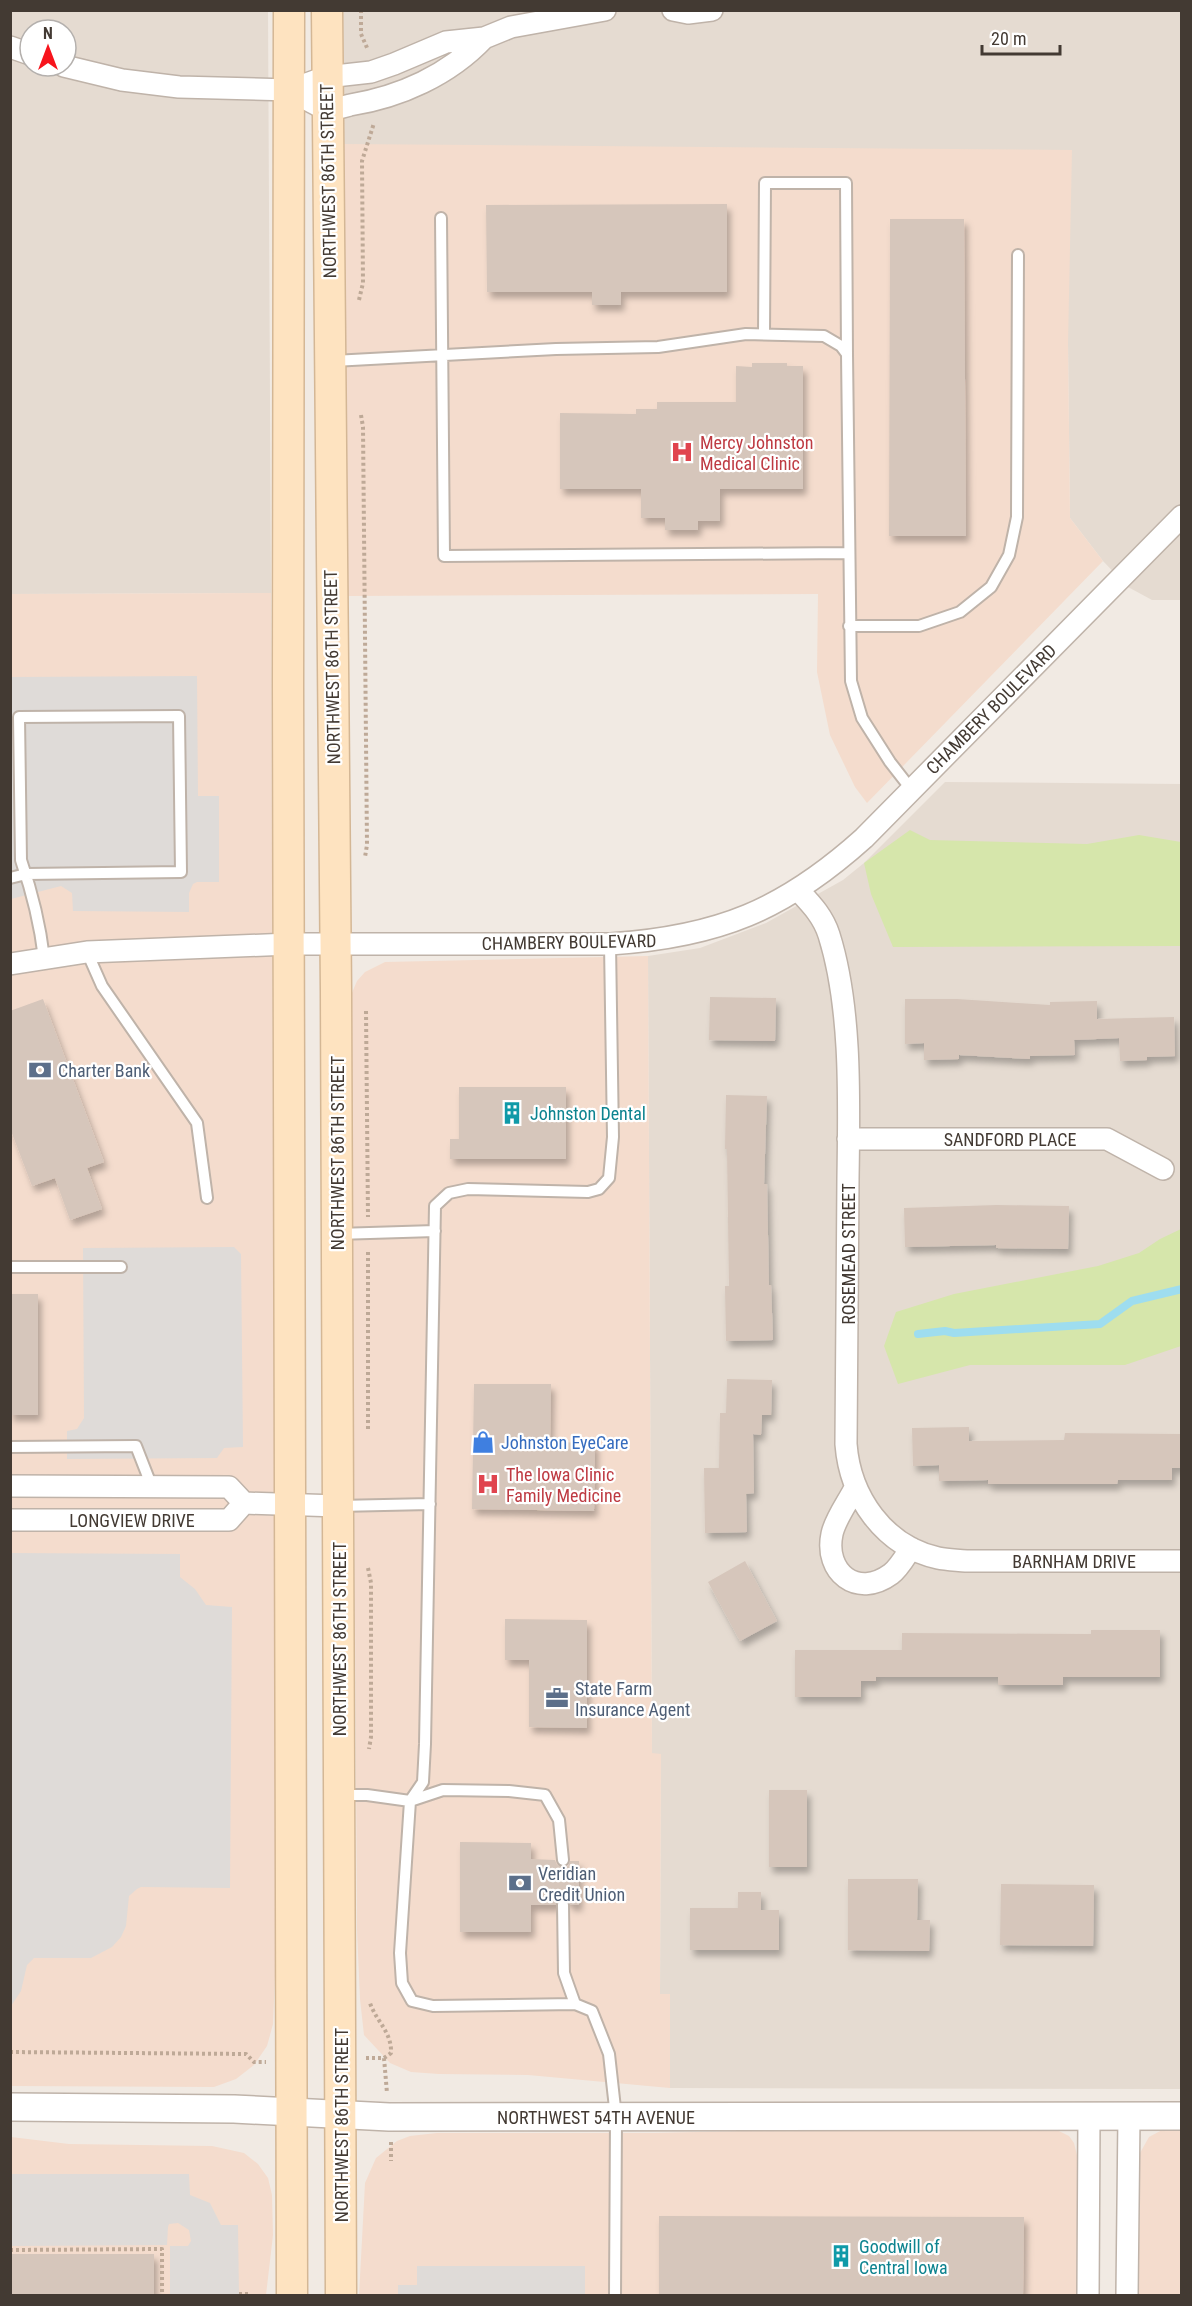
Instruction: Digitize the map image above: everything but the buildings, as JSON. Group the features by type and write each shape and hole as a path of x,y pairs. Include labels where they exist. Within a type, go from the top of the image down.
{"main road":[{"name":"NORTHWEST 86TH STREET","path":"289,10 292,2295"},
{"name":"NORTHWEST 86TH STREET","path":"327,10 336,944 341,2295"}],"street":[{"path":"290,90 328,109 374,102 396,96 452,65 511,19 605,10"},
{"path":"673,10 688,13 712,10"},
{"path":"78,69 122,80 179,87 290,90 326,77 371,72 447,42 484,38"},
{"name":"CHAMBERY BOULEVARD","path":"10,964 87,952 289,944 610,944 656,941 704,932 750,915 798,890 831,867 1182,516"},
{"name":"ROSEMEAD STREET","path":"798,890 820,914 829,934 837,970 846,1050 849,1139 846,1444 855,1488 869,1513 881,1526 911,1548 937,1558 966,1561"},
{"name":"SANDFORD PLACE","path":"849,1139 1107,1139 1163,1169"},
{"name":"LONGVIEW DRIVE","path":"10,1486 230,1486 244,1503 229,1520 10,1520"},
{"path":"855,1488 832,1531 832,1564 837,1570 855,1583 865,1584 879,1581 892,1574 911,1548"},
{"path":"244,1503 338,1506"},
{"name":"BARNHAM DRIVE","path":"966,1561 1182,1561"},
{"name":"NORTHWEST 54TH AVENUE","path":"10,2107 234,2109 389,2117 1182,2116"},
{"path":"1088,2295 1089,2116"},
{"path":"1127,2295 1130,2116"}],"lane":[{"path":"764,334 765,183 846,183 851,681 862,718 890,762 911,789"},
{"path":"441,218 440,355 444,556 849,553"},
{"path":"849,626 919,626 960,612 991,587 1009,555 1017,517 1018,255"},
{"path":"329,361 555,349 658,347 746,334 824,336 841,346 847,354"},
{"path":"10,878 26,874 181,872 178,716 15,717 21,860 26,874 40,928 44,958"},
{"path":"610,944 613,1137 609,1178 599,1189 588,1192 468,1189 449,1193 435,1206 423,1782 410,1801 400,1953 402,1983 412,2001 433,2006 575,2004 592,2011 609,2054 616,2117 615,2295"},
{"path":"87,952 102,986 197,1123 207,1198"},
{"path":"337,1234 435,1231"},
{"path":"10,1267 121,1267"},
{"path":"10,1447 136,1446 152,1486"},
{"path":"338,1506 430,1504"},
{"path":"340,1795 367,1795 410,1801 443,1790 509,1791 545,1795 559,1820 563,1860"},
{"path":"563,1905 564,1973 575,2004"}],"path":[{"path":"361,10 362,34 370,56"},
{"path":"358,303 363,283 362,161 374,122"},
{"path":"360,406 363,427 367,844 363,865"},
{"path":"365,1005 368,1020 368,1216"},
{"path":"366,1560 371,1584 371,1737 369,1752"},
{"path":"369,1994 375,2015 391,2042 391,2053 384,2058"},
{"path":"10,2052 246,2054 254,2062"},
{"path":"391,2143 391,2162"},
{"path":"10,2250 162,2249 162,2295"},
{"path":"238,2294 249,2294"}],"shaded area":[{"path":"10,11 268,11 271,593 11,594"},
{"path":"343,11 1181,11 1181,600 1152,600 1128,587 1103,561 1070,518 1068,344 343,144"},
{"path":"343,144 1072,150 1068,344 1070,518 1103,561 867,803 855,787 830,735 817,672 818,594 348,596"},
{"path":"271,593 276,1951 273,2024 267,2046 254,2065 236,2079 214,2087 11,2086 11,594"},
{"path":"197,676 198,796 219,796 219,882 193,884 189,893 189,912 73,911 72,893 61,886 11,899 11,677"},
{"path":"945,782 1181,784 1181,2089 670,2088 670,1994 660,1994 661,1754 652,1754 648,956 700,948 766,923 843,880 864,863"},
{"path":"648,956 652,1753 661,1754 660,1994 670,1994 670,2088 528,2075 411,2072 390,2063 364,2035 360,1999 357,1930 351,995 357,981 365,972 385,962"},
{"path":"234,1247 241,1254 243,1447 224,1448 217,1458 67,1459 67,1431 77,1429 84,1418 83,1248"},
{"path":"11,1553 180,1554 180,1577 195,1589 206,1605 232,1607 230,1888 141,1887 137,1889 129,1896 126,1926 121,1937 112,1947 91,1958 34,1958 27,1965 21,1991 11,2006"},
{"path":"838,2129 1055,2129 1069,2136 1074,2143 1078,2159 1078,2295 359,2296 365,2183 376,2158 397,2141 410,2136 437,2133 655,2133"},
{"path":"1164,2129 1181,2129 1181,2295 1138,2296 1140,2153 1149,2137"},
{"path":"11,2137 69,2144 212,2146 244,2153 258,2164 268,2178 272,2195 273,2235 266,2295 11,2296"},
{"path":"11,2174 189,2174 190,2195 210,2203 221,2225 238,2225 239,2295 170,2295 170,2246 188,2246 191,2241 189,2230 178,2223 169,2224 167,2245 11,2246"},
{"path":"417,2266 585,2266 585,2295 398,2295 398,2285 417,2285"}],"green space":[{"path":"910,830 930,840 1087,844 1139,835 1181,842 1181,946 893,947 871,894 864,863"},
{"path":"1181,1229 1181,1346 1125,1365 970,1365 898,1384 884,1346 896,1312 954,1294 1098,1266 1139,1253"}],"waterway":[{"path":"918,1334 1100,1324 1132,1301 1182,1289"}],"place":[{"name":"Mercy Johnston Medical Clinic","path":"682,452"},
{"name":"Charter Bank","path":"40,1070"},
{"name":"Johnston Dental","path":"512,1113"},
{"name":"Johnston EyeCare","path":"483,1442"},
{"name":"The Iowa Clinic Family Medicine","path":"488,1484"},
{"name":"State Farm Insurance Agent","path":"557,1698"},
{"name":"Veridian Credit Union","path":"520,1883"},
{"name":"Goodwill of Central Iowa","path":"841,2256"}]}
